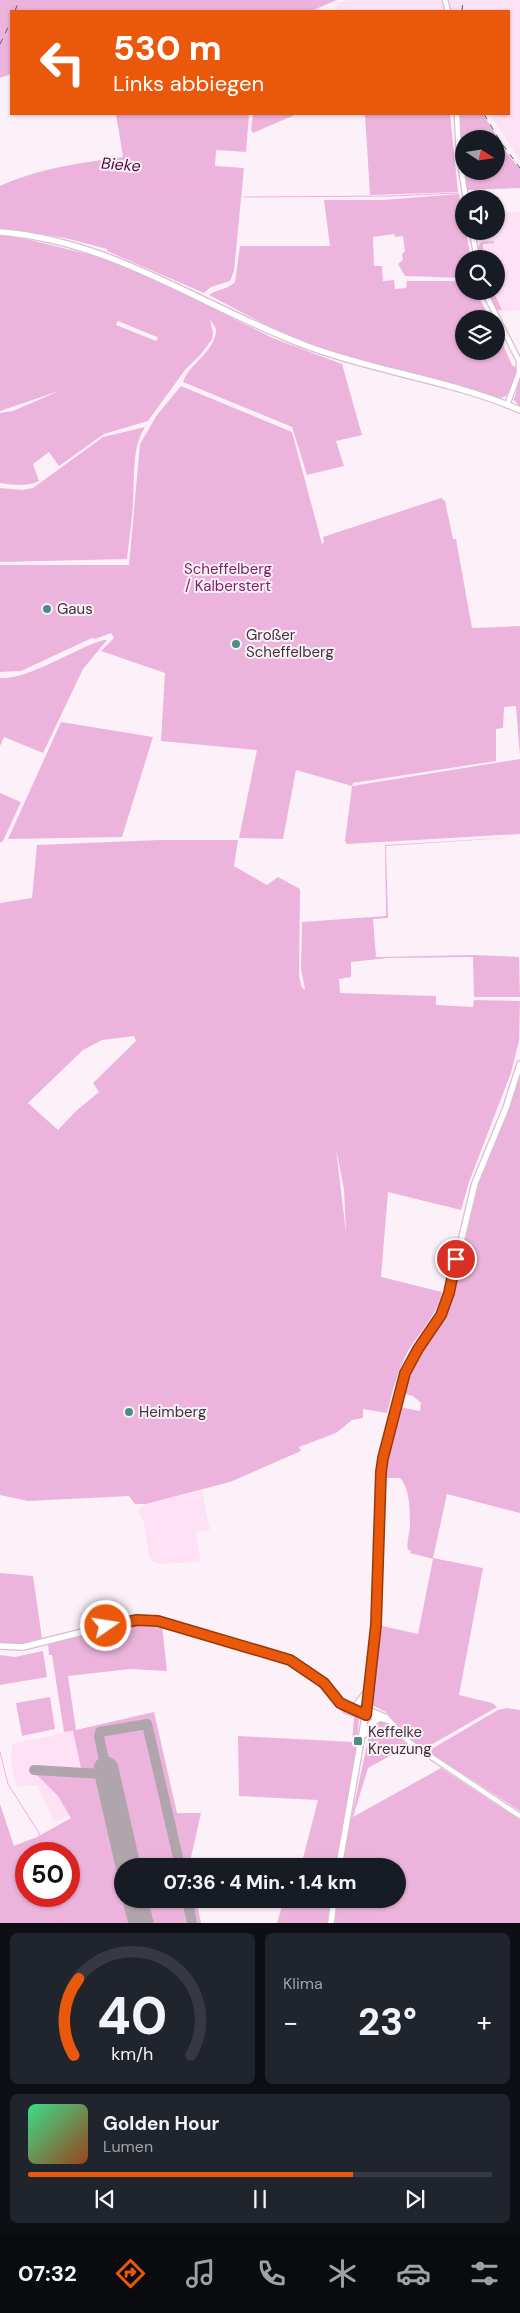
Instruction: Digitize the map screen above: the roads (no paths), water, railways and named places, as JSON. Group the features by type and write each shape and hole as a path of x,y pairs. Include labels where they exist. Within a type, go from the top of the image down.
{"main road":[{"path":"0,232 30,235 78,246 130,264 280,335 318,350 349,360 448,385 520,410"},
{"path":"340,1858 363,1738 370,1686 376,1625 383,1458 405,1373 414,1354 438,1321 446,1304 475,1183 506,1108 520,1064"},
{"path":"0,1646 23,1647 119,1623 154,1620 290,1660 324,1683 344,1706 366,1712"},
{"path":"355,1707 370,1686"},
{"path":"344,1706 355,1707 366,1712"},
{"path":"363,1738 370,1724 379,1718"},
{"path":"331,1923 333,1908"}],"street":[{"path":"457,115 459,156 465,190"},
{"path":"488,300 519,361 518,376 507,405"},
{"path":"366,1712 391,1721"},
{"path":"366,1712 385,1716 410,1742 520,1816"}],"waterway":[{"name":"Bieke","path":"0,194 54,175 107,172 152,177 241,197"},
{"name":"Bieke","path":"244,197 392,196 455,193"},
{"path":"0,1752 8,1784 39,1833 41,1842"},
{"path":"59,1907 64,1923"}],"railway":[{"path":"15,10 19,0"},
{"path":"462,10 463,0"},
{"path":"0,44 10,23"},
{"path":"485,115 500,141 520,168"}],"place":[{"name":"Gaus","path":"47,609"},
{"name":"Großer Scheffelberg","path":"236,644"},
{"name":"Heimberg","path":"129,1412"},
{"name":"Keffelke Kreuzung","path":"358,1741"}],"park label":[{"name":"Scheffelberg / Kalberstert","path":"228,578"}]}
